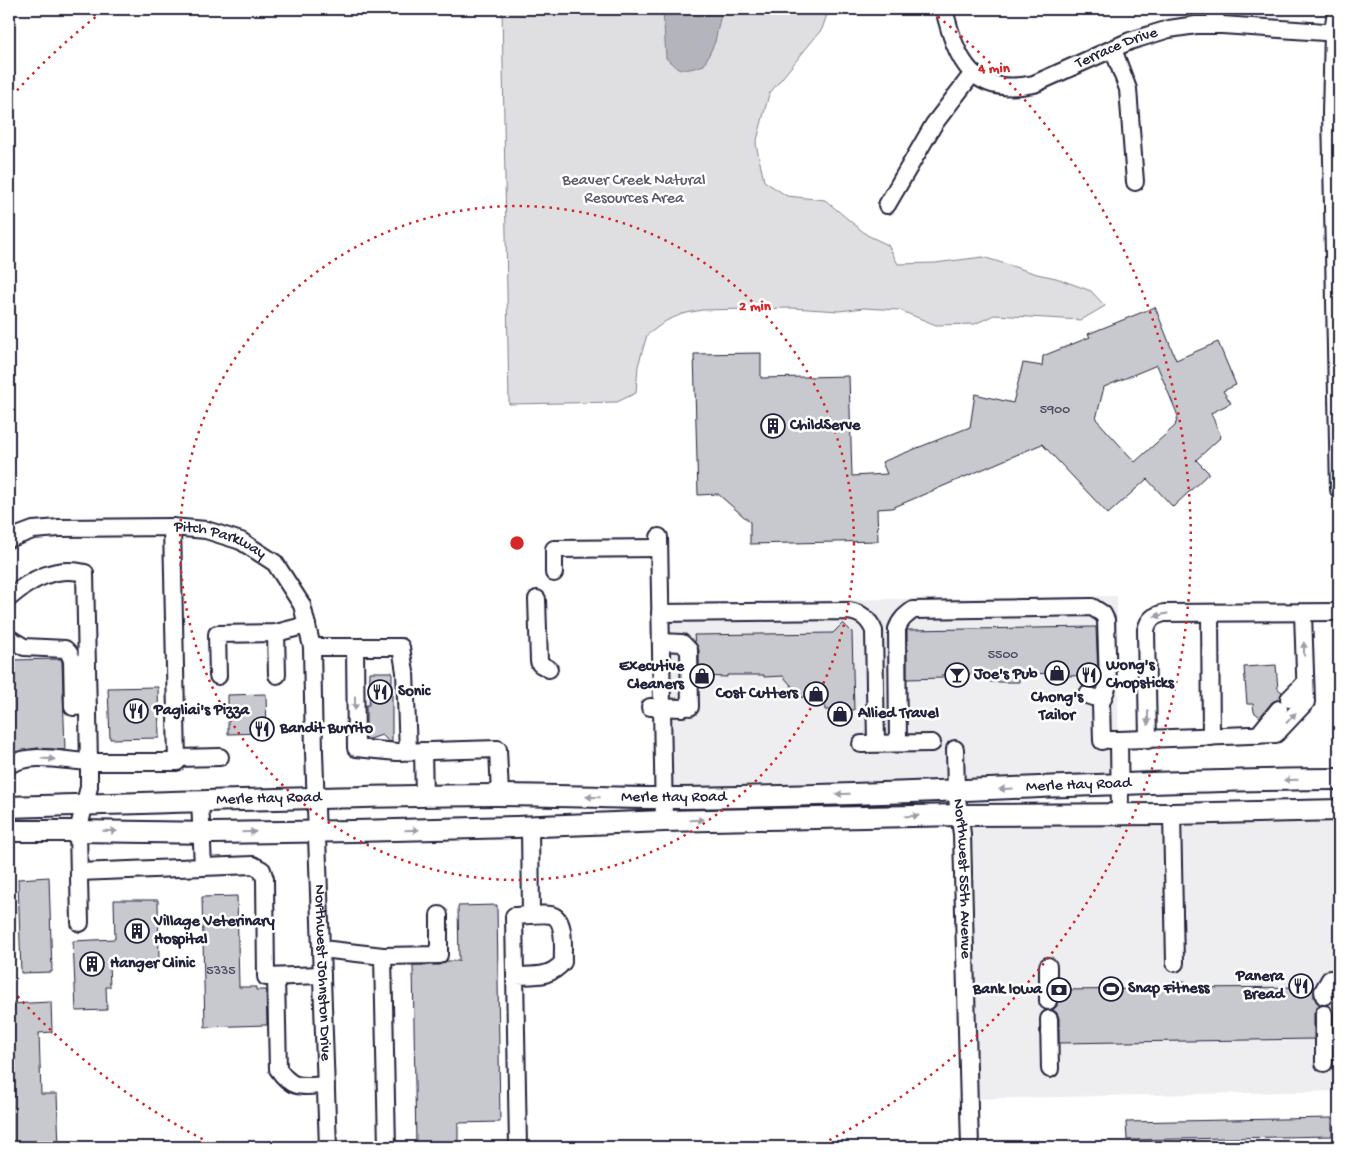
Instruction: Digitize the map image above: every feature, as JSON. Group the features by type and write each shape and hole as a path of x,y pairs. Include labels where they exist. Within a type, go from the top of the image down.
{"main road":[{"name":"Merle Hay Road","path":"9,807 200,800 424,796 500,795 664,798 1339,779"},
{"name":"Merle Hay Road","path":"9,831 201,833 530,827 664,821 1339,810"}],"street":[{"name":"Terrace Drive","path":"944,9 957,52 964,63 985,82 1002,87 1034,84 1143,36 1169,29 1196,25 1216,17 1336,33"},
{"path":"1336,9 1331,113 1339,412 1339,490"},
{"path":"1113,49 1128,89 1135,182"},
{"path":"887,205 934,124 973,73"},
{"path":"9,765 16,761 29,759 89,762 177,762 172,527"},
{"name":"Pitch Parkway","path":"9,539 33,530 60,528 172,527 206,530 241,540 275,563 302,605 312,647 317,798"},
{"path":"554,573 554,550 564,544 659,542 654,591 660,614 661,642 655,666 664,821"},
{"path":"9,598 24,585 37,578 63,571 85,573 89,787 78,831 80,923"},
{"path":"537,600 539,660 540,664 549,669"},
{"path":"898,743 905,698 897,629 900,621 913,610 1092,608 1103,614 1106,620 1108,685 1095,697 1101,703 1097,741 1276,734 1306,702 1303,613"},
{"path":"660,614 857,612 871,623 874,631 868,744 932,743"},
{"path":"1148,740 1146,630 1148,622 1153,616 1164,613 1339,612"},
{"path":"1210,613 1211,737"},
{"path":"218,676 216,634 276,633 308,625"},
{"path":"276,633 277,675"},
{"path":"9,638 24,647 65,649 72,660 73,707 88,706"},
{"path":"656,708 686,707 689,650 682,643 661,642"},
{"path":"312,647 401,647 424,796"},
{"path":"355,647 356,748 416,751 498,749 500,795"},
{"path":"1258,735 1304,684"},
{"path":"1119,740 1120,814"},
{"name":"Northwest 55th Avenue","path":"955,750 956,791 961,815 970,1147"},
{"path":"177,758 220,757"},
{"name":"Northwest Johnston Drive","path":"317,798 328,1147"},
{"path":"200,800 203,867"},
{"path":"1172,814 1167,887 1175,963"},
{"path":"530,827 532,915"},
{"path":"79,872 253,865 262,870 265,879 266,977 322,975"},
{"path":"322,950 383,956 439,956 439,915"},
{"path":"515,976 549,974 563,962 562,928 558,919 551,915 514,916 515,976 518,1147"},
{"path":"383,956 386,1147"},
{"path":"1048,966 1048,1001"},
{"path":"276,977 278,1069 287,1082 300,1086 326,1084"},
{"path":"1324,996 1323,991 1330,979"},
{"path":"1324,1014 1324,1064"},
{"path":"1049,1019 1050,1069"}],"shaded area":[{"path":"663,9 722,9 715,42 704,65 692,69 683,69 675,66 666,58"},
{"path":"1117,596 1119,784 664,798 660,604"},
{"path":"1339,810 1339,1091 969,1099 961,815"}],"green space":[{"name":"Beaver Creek Natural Resources Area","path":"502,9 829,9 822,29 769,94 756,144 764,181 787,196 825,200 867,235 888,245 898,264 935,263 983,257 1056,278 1091,291 1105,306 1081,320 994,315 975,324 936,325 899,310 864,308 839,311 792,308 702,310 682,314 666,321 647,335 638,366 636,393 617,402 509,404"}],"building":[{"path":"1155,307 1176,360 1218,342 1236,385 1223,391 1231,403 1211,413 1221,437 1196,460 1209,473 1173,507 1147,479 1108,514 1042,444 892,508 877,509 878,541 750,544 750,522 718,494 698,495 694,354 761,353 761,378 849,376 852,476 887,474 882,462 970,427 975,394 1013,403 1023,363 1042,366 1043,356 1090,337 1088,334","holes":["1157,365 1178,416 1175,426 1135,462 1096,419 1104,387"]},
{"path":"843,623 852,632 854,710 846,710 846,714 832,714 832,710 825,710 824,693 806,694 802,698 783,676 699,676 699,650 694,635 833,633"},
{"path":"1096,627 1098,675 1067,676 1067,673 1019,674 1019,682 990,682 989,674 942,675 942,678 907,679 907,630"},
{"path":"61,659 65,750 37,748 12,753 10,660"},
{"path":"1276,665 1278,689 1282,692 1279,699 1272,702 1260,717 1254,712 1253,704 1247,704 1244,667"},
{"name":"Sonic","path":"370,672 392,672 392,742 382,735 366,739 366,705 369,705"},
{"name":"Pagliai's Pizza","path":"158,687 159,738 110,739 108,688"},
{"path":"266,694 267,733 228,734 228,695"},
{"path":"49,877 52,972 21,973 18,879"},
{"path":"237,896 239,987 256,987 256,990 266,990 267,1025 205,1027 202,897"},
{"path":"114,900 158,900 159,962 109,962 110,987 106,987 107,1010 76,1011 73,941 115,939"},
{"path":"497,905 500,1122 458,1123 458,1147 416,1147 413,965 439,965 446,961 459,961 458,906"},
{"path":"1185,981 1185,988 1314,987 1314,998 1320,1005 1314,1014 1314,1039 1059,1043 1059,1018 1053,1010 1057,1006 1058,990 1170,989 1170,982"},
{"path":"51,1002 52,1032 39,1033 41,1094 57,1094 59,1147 9,1147 9,1004"},
{"path":"1332,1118 1332,1136 1127,1140 1126,1122"}],"place":[{"name":"ChildServe","path":"773,426"},
{"name":"Chong's Tailor","path":"1057,673"},
{"name":"Joe's Pub","path":"957,675"},
{"name":"Wong's Chopsticks","path":"1089,675"},
{"name":"Executive Cleaners","path":"702,676"},
{"name":"Sonic","path":"380,692"},
{"name":"Cost Cutters","path":"816,694"},
{"name":"Pagliai's Pizza","path":"136,711"},
{"name":"Allied Travel","path":"840,714"},
{"name":"Bandit Burrito","path":"262,729"},
{"name":"Village Veterinary Hospital","path":"137,931"},
{"name":"Hanger Clinic","path":"92,964"},
{"name":"Panera Bread","path":"1301,986"},
{"name":"Snap Fitness","path":"1111,989"},
{"name":"Bank Iowa","path":"1059,990"}]}
